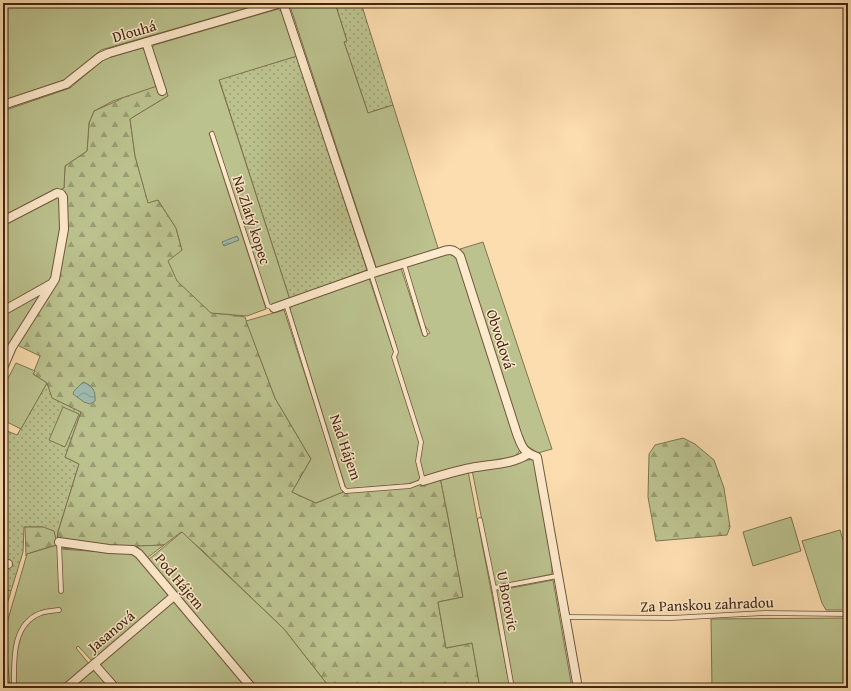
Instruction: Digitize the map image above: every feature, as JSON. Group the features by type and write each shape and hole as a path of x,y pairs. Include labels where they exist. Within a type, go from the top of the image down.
{"street":[{"name":"Dlouhá","path":"3,105 66,84 100,57 108,53 282,3 373,273"},
{"path":"146,42 162,91"},
{"path":"3,217 57,193 61,194 63,197 64,229 55,279 12,347 3,368"},
{"name":"Obvodová","path":"274,308 373,273 449,250 456,251 460,256 522,447 528,454 537,457 578,688"},
{"path":"3,311 52,284"},
{"path":"3,352 12,347"},
{"name":"Nad Hájem","path":"423,481 440,475 470,468 519,460 528,454"},
{"name":"Pod Hájem","path":"59,542 109,549 133,550 142,557 252,688"},
{"name":"Jasanová","path":"66,688 174,596"},
{"path":"94,664 115,688"}],"lane":[{"name":"Na Zlatý kopec","path":"212,134 268,306 274,308"},
{"path":"404,264 425,334"},
{"path":"373,273 372,277 396,352 394,357 421,442 418,461 423,481"},
{"name":"Nad Hájem","path":"286,304 343,488 346,491 402,487 410,486 423,481"},
{"name":"U Borovic","path":"480,520 512,688"},
{"path":"59,542 61,591"},
{"path":"494,588 557,576"},
{"path":"14,688 16,642 20,632 30,618 41,613 59,610"},
{"name":"Za Panskou zahradou","path":"566,617 671,618 765,613 848,614"}],"green space":[{"path":"3,3 264,3 101,50 65,80 3,101"},
{"path":"289,3 335,3 347,41 344,42 368,113 393,105 439,251 381,270 376,267"},
{"path":"335,3 361,3 393,105 368,113 344,42 347,41"},
{"path":"278,9 282,12 297,56 219,80 290,300 270,307 213,131 209,133 266,309 247,316 211,313 177,281 168,261 182,250 176,228 158,200 148,203 135,156 130,119 168,96 152,48 154,45"},
{"path":"142,48 146,50 157,86 113,101 94,111 89,123 87,151 65,166 64,188 7,216 3,203 3,111 70,88 104,59"},
{"path":"297,56 367,270 290,300 219,79"},
{"path":"161,76 168,96 130,119 135,156 148,202 158,200 176,228 182,250 211,313 245,317 275,398 311,459 292,492 316,503 343,492 409,488 440,477 463,597 438,602 446,648 472,643 480,688 330,688 284,629 203,551 181,532 164,545 76,549 57,548 56,545 27,554 26,556 25,527 43,527 54,531 57,543 58,532 79,464 65,457 81,412 52,398 47,383 33,374 40,356 17,345 59,191 64,188 65,166 87,151 89,123 94,111 119,100 155,78"},
{"path":"56,195 61,198 61,230 54,279 3,309 3,224"},
{"path":"483,242 552,449 538,453 524,444 460,249"},
{"path":"450,253 458,257 520,450 515,458 437,474 408,484 346,489 290,309 293,304 369,278 393,350 397,348 374,277 401,268 423,336 430,333 423,323 406,266"},
{"path":"42,292 46,292 12,344 3,349 3,314"},
{"path":"284,310 343,492 316,503 292,492 311,459 275,398 246,321"},
{"path":"16,363 35,371 33,374 47,383 21,429 3,420 3,388"},
{"path":"47,383 53,398 81,412 65,457 79,464 58,532 57,545 43,527 24,527 23,552 11,591 3,588 3,441 7,431 17,435"},
{"path":"63,407 79,414 65,447 49,440"},
{"path":"683,438 695,444 714,460 724,488 730,527 727,535 656,541 648,497 649,454 655,445"},
{"path":"534,459 552,563 552,574 495,586 472,470"},
{"path":"468,471 510,688 480,688 472,643 446,648 438,602 463,597 440,477"},
{"path":"791,517 801,551 753,566 743,532"},
{"path":"840,530 848,556 848,610 826,610 822,603 802,541"},
{"path":"182,532 284,629 330,688 258,688 148,560"},
{"path":"57,545 57,548 60,549 135,554 168,594 167,600 93,662 78,646 76,648 90,665 62,688 3,688 3,671 10,686 7,657 7,623 27,554"},
{"path":"164,545 147,558 137,546"},
{"path":"553,580 572,688 514,688 496,591"},
{"path":"3,588 11,591 4,615 3,631"},
{"path":"173,599 248,688 119,688 98,663"},
{"path":"848,618 848,688 712,688 711,619"},
{"path":"92,667 110,688 68,688"}],"water":[{"path":"237,236 239,240 224,246 222,242"},
{"path":"83,382 89,385 94,391 95,401 90,404 84,402 73,394"}]}
